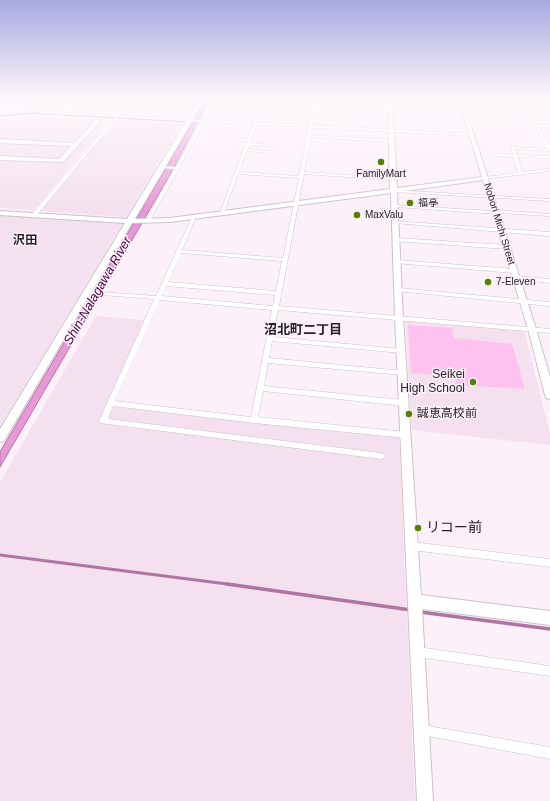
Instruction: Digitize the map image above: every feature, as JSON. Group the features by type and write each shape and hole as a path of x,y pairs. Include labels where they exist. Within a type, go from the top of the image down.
{"street":[{"path":"0,158 62,161 83,137"},
{"path":"34,215 99,137"},
{"path":"0,438 180,137"},
{"path":"145,222 193,137"},
{"path":"222,213 250,137"},
{"path":"254,420 309,137"},
{"path":"332,137 391,141"},
{"path":"391,137 425,801"},
{"name":"Nobori Michi Street","path":"473,137 532,330 550,395"},
{"path":"542,137 550,150"},
{"path":"0,141 75,146"},
{"path":"239,144 260,145"},
{"path":"520,173 513,148 550,150"},
{"path":"245,150 272,152"},
{"path":"496,155 515,157 550,157"},
{"path":"161,167 176,168"},
{"path":"0,213 145,222 394,191 540,169 550,170"},
{"path":"236,173 393,179"},
{"path":"394,191 550,200"},
{"path":"395,206 550,215"},
{"path":"194,217 103,421 180,430 227,438 381,456"},
{"path":"395,222 501,229 550,234"},
{"path":"396,240 507,248"},
{"path":"179,251 285,260"},
{"path":"397,262 515,275 550,281"},
{"path":"165,284 278,293"},
{"path":"398,290 550,304"},
{"path":"88,292 550,331"},
{"path":"270,339 401,351"},
{"path":"266,360 403,373"},
{"path":"260,388 404,404"},
{"path":"111,403 254,420 406,435"},
{"path":"412,546 550,563"},
{"path":"415,601 550,618"},
{"path":"418,652 550,671"},
{"path":"422,730 550,752"}],"shaded area":[{"path":"0,137 95,137 34,210 0,208"},
{"path":"101,137 173,137 127,216 39,211"},
{"path":"0,214 123,223 0,426"},
{"path":"96,316 144,320 107,406 399,436 415,801 0,801 0,482"},
{"name":"Seikei High School","path":"405,320 521,330 525,333 550,434 550,445 412,430"},
{"path":"408,325 452,328 454,338 512,344 525,389 456,385 455,380 433,378 429,374 411,373"}],"water":[{"name":"Shin-Nalagawa River","path":"184,137 190,137 171,173 0,467 0,452"}],"waterway":[{"path":"0,555 235,585"},
{"path":"227,584 411,610"},
{"path":"420,612 550,629"}],"place":[{"name":"FamilyMart","path":"381,162"},
{"name":"福亭","path":"410,203"},
{"name":"MaxValu","path":"357,215"},
{"name":"7-Eleven","path":"488,282"},
{"name":"Seikei High School","path":"473,382"},
{"name":"誠恵高校前","path":"409,414"},
{"name":"リコー前","path":"418,528"}],"district":[{"name":"沢田","path":"25,241"},
{"name":"沼北町二丁目","path":"303,330"}]}
